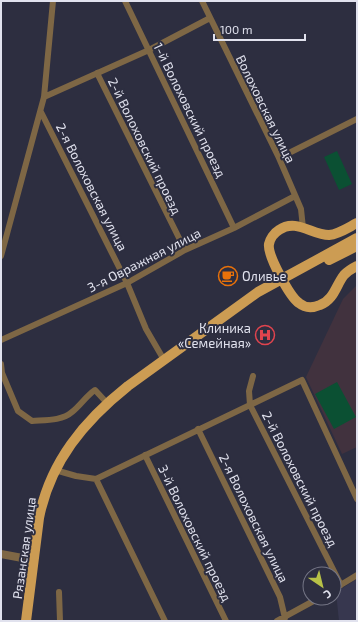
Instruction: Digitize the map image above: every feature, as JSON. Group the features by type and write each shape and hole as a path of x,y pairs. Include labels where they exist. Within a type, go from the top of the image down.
{"main road":[{"path":"335,234 357,223"},
{"path":"357,234 328,235 295,225 286,226 275,233 269,244 271,259 282,278 299,303 306,307 320,305 333,295 344,275 357,266"},
{"name":"Рязанская улица","path":"26,621 42,502 47,486 74,439 107,403 258,292 357,238"},
{"name":"Рязанская улица","path":"282,278 329,260 357,246"}],"street":[{"path":"1,256 35,129 41,112 44,97 53,1"},
{"name":"1-й Волоховский проезд","path":"125,1 234,228"},
{"name":"Волоховская улица","path":"202,1 301,208 303,228"},
{"path":"44,97 149,50 210,18"},
{"name":"2-й Волоховский проезд","path":"97,73 185,250"},
{"name":"2-я Волоховская улица","path":"41,112 127,282 146,329 164,360"},
{"path":"278,158 357,119"},
{"name":"3-я Овражная улица","path":"1,340 127,282 185,250 234,228 295,196"},
{"path":"1,364 2,373 18,410 32,421 59,418 71,413 89,394 95,390 107,403"},
{"path":"250,405 249,391 253,376"},
{"path":"56,470 76,476 96,479 302,380 357,499"},
{"name":"2-й Волоховский проезд","path":"250,405 331,566"},
{"name":"2-я Волоховская улица","path":"198,429 280,597 285,618"},
{"name":"3-й Волоховский проезд","path":"146,455 226,621"},
{"path":"96,479 166,621"},
{"path":"1,554 33,560"},
{"path":"342,584 357,575"},
{"path":"59,592 60,621"},
{"path":"277,621 305,606"}],"shaded area":[{"path":"357,285 357,447 342,454 306,377 343,299"},
{"path":"357,579 357,621 339,621 337,606 342,606 342,588"}],"green space":[{"path":"337,151 352,184 339,190 324,157"},
{"path":"337,382 356,417 334,429 315,394"}],"place":[{"name":"Оливье","path":"228,276"},
{"name":"Клиника «Семейная»","path":"265,335"}]}
